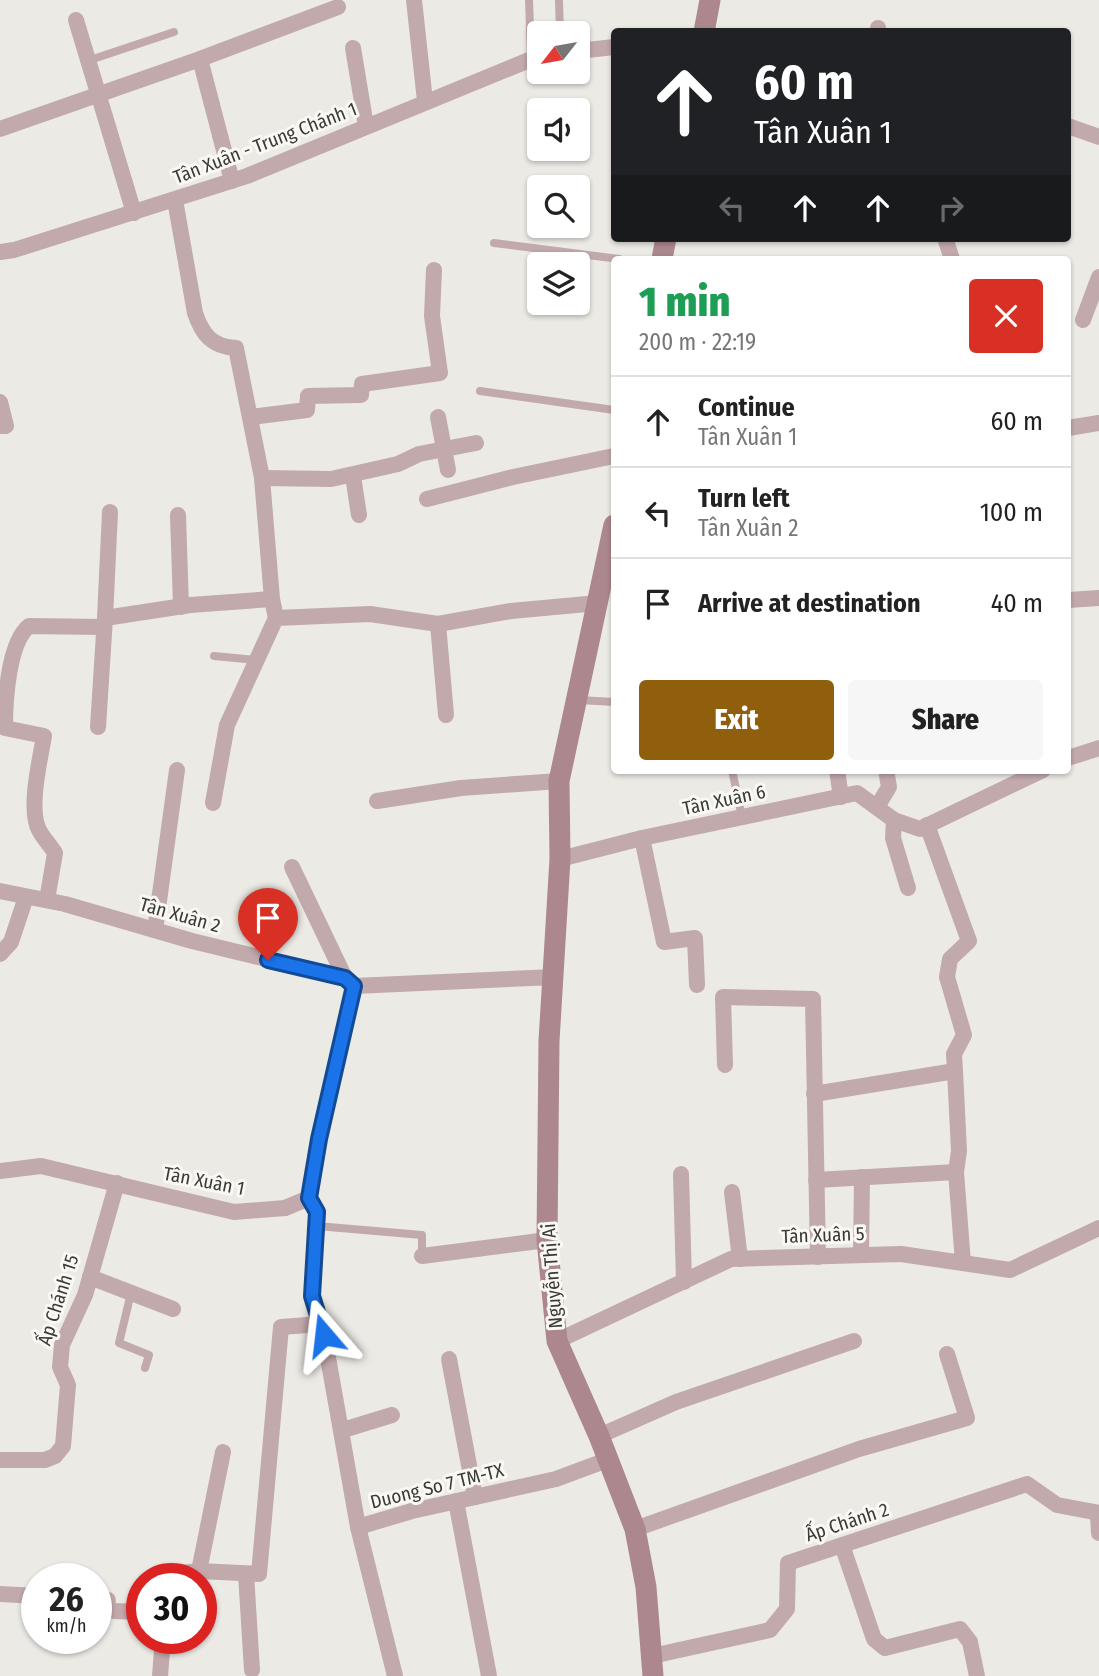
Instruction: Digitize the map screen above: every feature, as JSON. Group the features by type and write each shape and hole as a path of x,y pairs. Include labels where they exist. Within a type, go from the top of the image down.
{"street":[{"path":"414,0 425,102"},
{"path":"705,28 710,0"},
{"path":"0,129 338,7"},
{"path":"76,20 134,213"},
{"path":"590,50 611,47"},
{"path":"353,48 366,126"},
{"path":"200,59 232,181"},
{"name":"Tân Xuân - Trung Chánh 1","path":"0,252 14,250 232,181 527,59"},
{"path":"1071,127 1099,137"},
{"path":"175,200 200,329 222,348 236,348 262,478 276,618 227,725 213,803"},
{"path":"251,417 307,410 308,396 361,395 362,384 440,373 432,316 434,270"},
{"path":"1083,320 1099,277"},
{"path":"0,402 6,426 0,426"},
{"path":"438,417 448,470"},
{"path":"1071,428 1099,423"},
{"path":"262,478 331,480 443,449 476,443"},
{"path":"427,499 513,477 611,458"},
{"path":"353,476 359,514"},
{"path":"98,727 110,512"},
{"path":"178,515 181,607"},
{"name":"Nguyễn Thị Ai","path":"611,545 604,593 559,781 560,859 555,977 549,1041 547,1240 557,1341 599,1436 635,1529 646,1587 653,1666"},
{"path":"276,618 370,614 438,624 604,593"},
{"path":"1071,600 1099,598"},
{"path":"47,900 55,853 40,832 36,818 37,780 44,736 5,728 12,663 22,632 29,626 104,623 181,607 272,599"},
{"path":"438,624 446,715"},
{"path":"1071,757 1099,748"},
{"path":"155,930 177,770"},
{"path":"838,774 841,796"},
{"path":"877,807 889,787 887,774"},
{"path":"963,1263 956,1172 959,1151 954,1054 964,1035 947,977 950,959 969,941 927,825 1035,774"},
{"path":"377,802 461,788 559,781"},
{"name":"Tân Xuân 6","path":"560,859 642,838 857,793 894,820 920,829 927,825"},
{"path":"894,820 893,838 908,888"},
{"path":"642,838 664,942 695,938 696,985"},
{"path":"292,867 349,982 309,1198"},
{"name":"Tân Xuân 2","path":"0,891 47,900 349,982 555,977"},
{"path":"0,954 11,942 26,897"},
{"path":"724,1065 723,997 813,999 818,1256"},
{"path":"814,1094 955,1071"},
{"name":"Tân Xuân 1","path":"0,1171 41,1166 234,1212 285,1209 309,1198"},
{"path":"816,1180 956,1172"},
{"path":"681,1174 684,1282"},
{"path":"861,1255 862,1177"},
{"name":"Ấp Chánh 15","path":"0,1460 45,1460 55,1456 63,1447 68,1385 61,1367 62,1345 85,1295 117,1183"},
{"path":"732,1192 740,1259"},
{"name":"Duong So 7 TM-TX","path":"309,1198 317,1212 312,1296 321,1324 343,1430 358,1527 412,1510 556,1479 607,1460"},
{"name":"Tân Xuân 5","path":"557,1341 731,1259 901,1254 1010,1270 1099,1228"},
{"path":"422,1256 547,1240"},
{"path":"90,1277 173,1309"},
{"path":"217,1572 259,1574 281,1326 321,1324"},
{"path":"599,1436 701,1393 854,1341"},
{"path":"635,1529 859,1449 967,1418 947,1354"},
{"path":"449,1359 475,1497"},
{"path":"343,1430 391,1415"},
{"path":"201,1563 223,1452"},
{"name":"Ấp Chánh 2","path":"653,1666 770,1630 787,1609 788,1563 1027,1484 1057,1504 1098,1513"},
{"path":"456,1501 481,1618 489,1676"},
{"path":"1098,1513 1099,1533"},
{"path":"358,1527 395,1676"},
{"path":"842,1545 874,1639 885,1648 960,1629 970,1642 977,1676"},
{"path":"246,1574 253,1670"},
{"path":"0,1594 21,1595"},
{"path":"160,1676 162,1654"}],"lane":[{"path":"528,0 531,21"},
{"path":"559,0 560,21"},
{"path":"90,60 174,32"},
{"path":"494,243 611,258"},
{"path":"480,391 611,410"},
{"path":"214,656 257,660"},
{"path":"577,699 611,702"},
{"path":"733,774 742,817"},
{"path":"317,1226 422,1235 422,1256"},
{"path":"131,1293 119,1343 149,1355 145,1368"}],"route":[{"path":"268,960 345,978 354,986 319,1139 309,1198 317,1212 312,1296 324,1335"}]}
